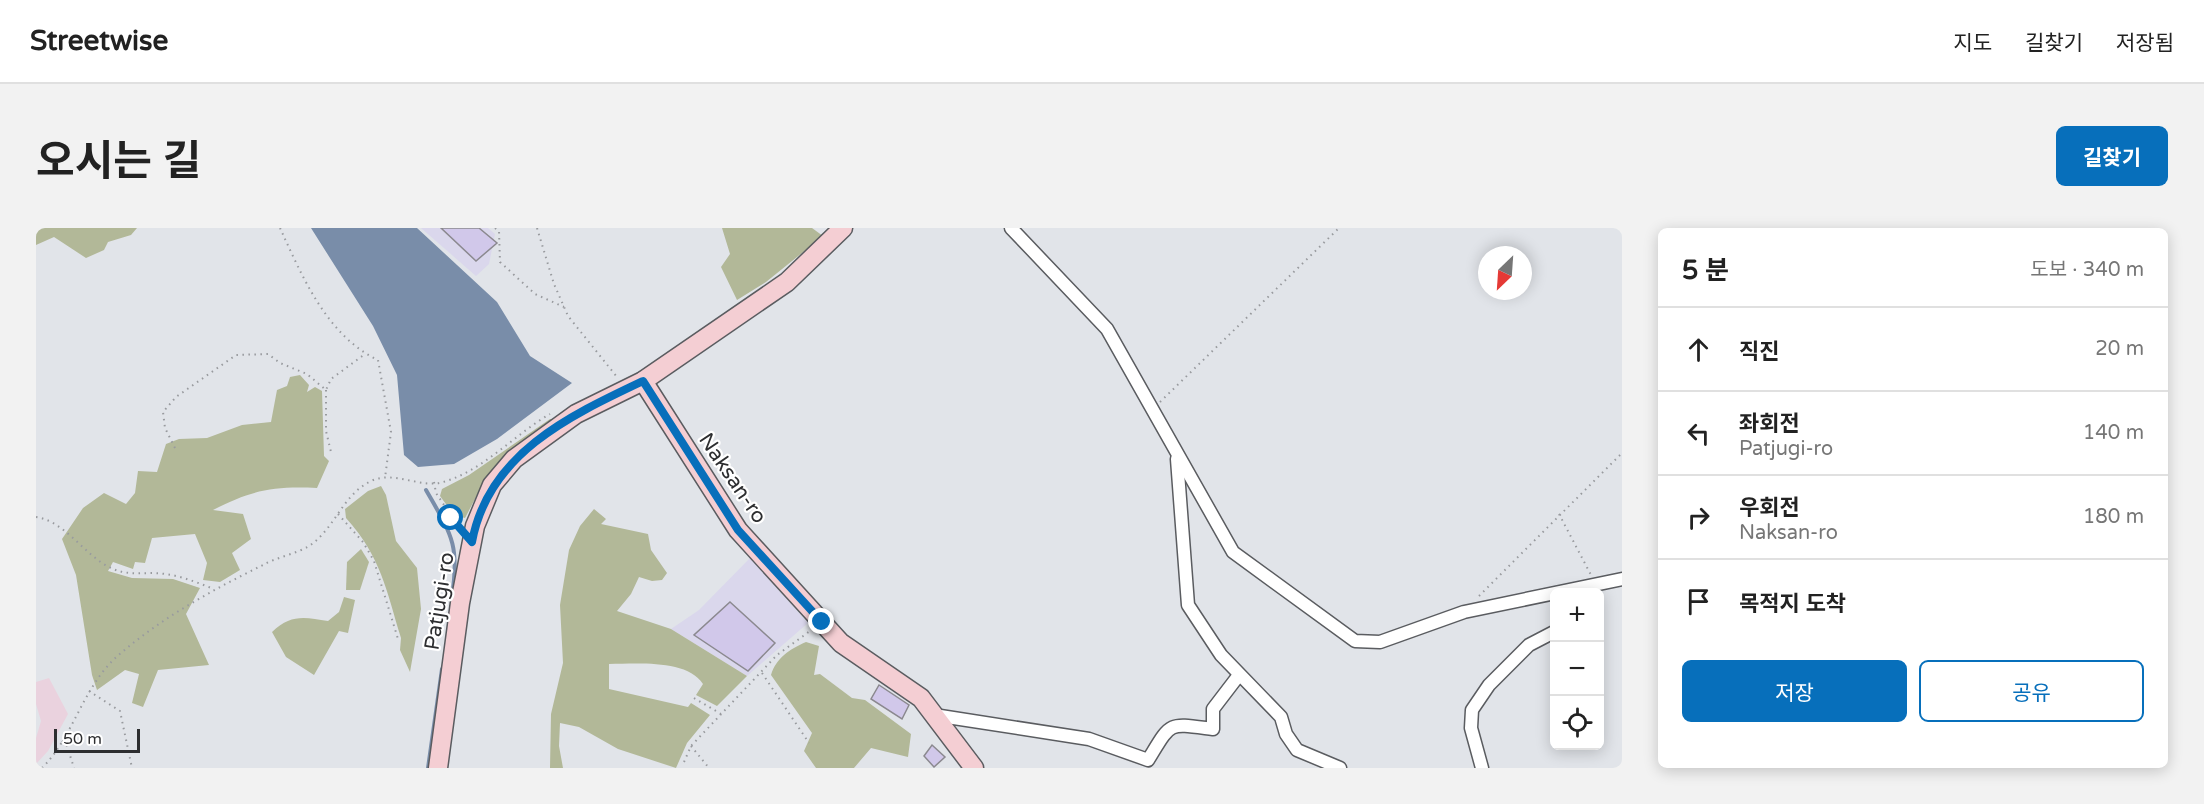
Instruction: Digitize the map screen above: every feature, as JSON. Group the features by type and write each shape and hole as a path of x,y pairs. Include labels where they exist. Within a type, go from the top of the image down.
{"street":[{"path":"643,381 787,282 843,228"},
{"path":"1011,228 1107,328 1233,552 1355,640 1380,642 1464,612 1550,596"},
{"name":"Patjugi-ro","path":"438,768 460,603 475,526 492,485 513,459 576,414 643,381"},
{"name":"Naksan-ro","path":"643,381 738,530 841,643 921,698 974,768"},
{"path":"1177,453 1188,605 1221,655 1281,717 1286,734 1297,750 1340,768"},
{"path":"1593,588 1622,579"},
{"path":"1482,768 1471,728 1472,710 1489,685 1529,645 1550,634"},
{"path":"934,715 1089,740 1147,764 1167,728 1177,724 1213,729 1213,709 1239,675"}],"path":[{"path":"280,228 317,303 365,354 378,360 385,388 391,432 385,478"},
{"path":"495,228 499,231 500,262 535,294 564,307"},
{"path":"537,228 554,284 568,316 620,381"},
{"path":"1152,410 1339,228"},
{"path":"175,448 165,428 164,412 176,397 236,355 268,354 280,363 307,374 326,390"},
{"path":"331,453 326,431 326,390 331,379 365,354"},
{"path":"42,768 61,741 94,680 120,653 214,589 283,555 308,547 322,535 348,499 371,481 385,478 442,483 471,469 548,414 559,411"},
{"path":"1464,612 1559,513 1622,453"},
{"path":"434,482 436,494 451,518 472,542"},
{"path":"337,513 363,542 374,561 398,639"},
{"path":"1559,513 1593,588"},
{"path":"36,517 53,524 93,558 113,570 135,575 164,573 214,589"},
{"path":"684,762 691,746 777,655 822,622"},
{"path":"762,672 809,743"},
{"path":"89,690 120,711 132,768"},
{"path":"694,698 721,714"},
{"path":"61,741 67,746 74,768"},
{"path":"691,746 709,768"}],"shaded area":[{"path":"421,228 488,228 495,234 489,264 476,276"},
{"path":"750,558 808,623 747,676 671,629 699,610"},
{"path":"49,678 68,714 48,751 36,764 36,738 41,721 36,704 36,682"}],"green space":[{"path":"36,228 137,228 131,235 108,242 104,250 86,258 54,237 36,245"},
{"path":"722,228 812,228 823,236 766,282 737,300 721,267 730,254"},
{"path":"300,375 309,385 307,392 315,387 322,391 324,456 329,461 317,488 263,491 213,510 243,514 251,539 232,553 240,570 220,582 203,580 207,563 195,534 152,538 145,563 135,562 133,569 113,562 108,571 132,578 173,579 200,588 186,614 209,665 158,670 143,707 132,703 139,674 125,670 97,690 92,675 76,575 62,539 83,508 104,493 126,504 135,493 138,471 157,472 166,444 179,439 207,438 242,425 271,422 277,390 287,386 290,377"},
{"path":"550,419 559,419 509,453 485,480 465,518 454,515 440,496 442,489 469,475"},
{"path":"381,486 386,495 396,541 417,568 421,609 410,672 400,650 401,638 381,574 367,546 346,518 345,509 368,491"},
{"path":"594,509 606,519 601,524 648,534 651,550 667,573 662,580 652,581 639,577 631,594 617,611 671,629 747,676 717,706 696,695 703,684 685,670 660,665 609,664 609,689 688,707 691,703 710,715 687,743 676,768 618,749 579,727 560,723 559,746 563,768 550,768 551,714 563,663 560,605 569,550 580,526"},
{"path":"361,549 369,562 360,590 346,590 347,562"},
{"path":"344,597 355,600 348,633 339,631 314,675 286,657 272,632 285,622 298,618 328,621 339,612"},
{"path":"806,642 819,646 814,675 820,674 852,698 865,700 911,734 908,757 871,748 854,768 816,768 804,751 812,733 771,675 776,664 784,655"}],"water":[{"path":"311,228 417,228 497,302 530,356 572,383 497,439 454,464 418,467 404,455 397,375 373,326"}],"building":[{"path":"441,228 479,228 497,243 476,261"},
{"path":"730,602 775,643 748,671 694,635"},
{"path":"879,685 909,705 902,719 871,699"},
{"path":"932,745 945,757 934,767 924,756"}],"waterway":[{"path":"426,490 442,518 454,551 452,596"},
{"path":"428,768 442,669"}],"route":[{"path":"451,518 472,542 475,526 492,485 513,459 576,414 643,381 738,530 822,622"}]}
